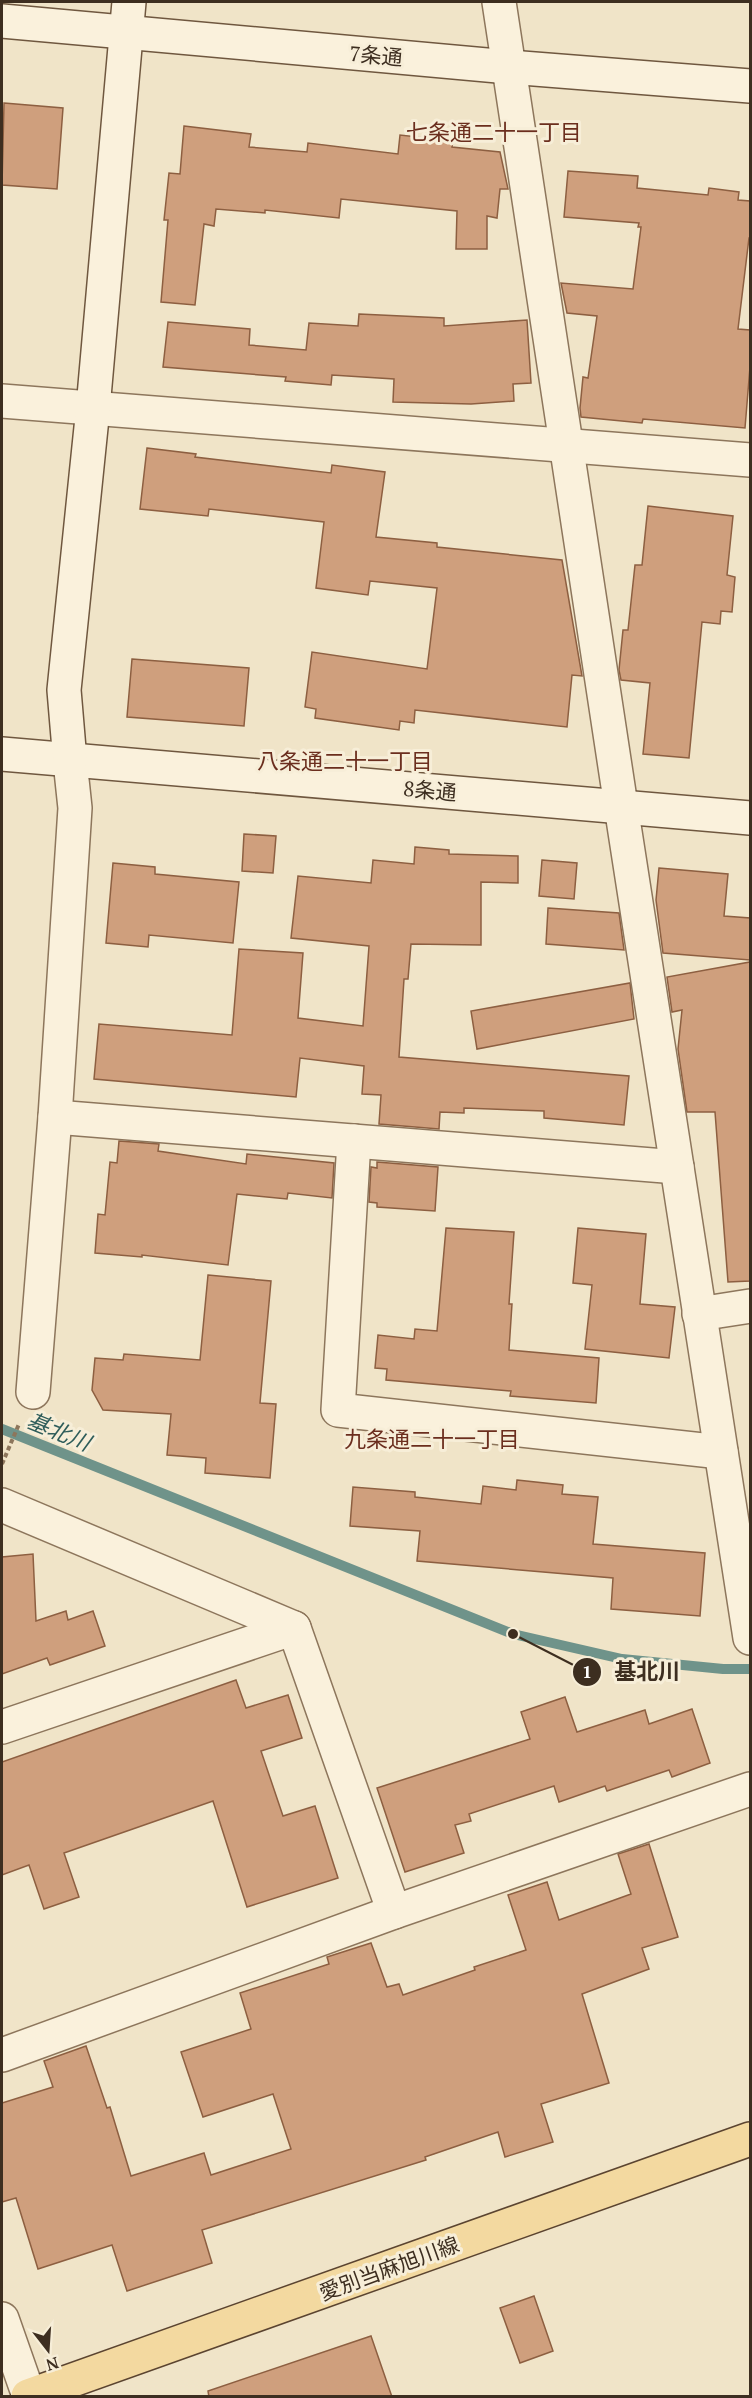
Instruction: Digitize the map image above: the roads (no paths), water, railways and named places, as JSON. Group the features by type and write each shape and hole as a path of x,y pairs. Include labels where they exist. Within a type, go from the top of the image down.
{"main road":[{"name":"愛別当麻旭川線","path":"29,2396 750,2139"}],"street":[{"path":"499,2 699,1314 721,1452 743,1549 750,1638"},
{"path":"33,1392 55,1117 75,808 64,690 93,408 127,17"},
{"name":"7条通","path":"2,21 127,17 508,67 750,86"},
{"path":"2,401 750,460"},
{"name":"8条通","path":"2,754 750,818"},
{"path":"55,1117 676,1167"},
{"path":"354,1141 338,1410 721,1452"},
{"path":"699,1314 750,1306"},
{"path":"2,1505 294,1628 394,1912"},
{"path":"2,1727 294,1628"},
{"path":"2,2055 394,1912 750,1789"},
{"path":"2,2319 29,2396"}],"waterway":[{"name":"基北川","path":"2,1429 513,1634 622,1659 723,1669 750,1669"}],"place":[{"name":"基北川","path":"513,1634"}],"district":[{"name":"七条通二十一丁目","path":"494,131"},
{"name":"八条通二十一丁目","path":"345,760"},
{"name":"九条通二十一丁目","path":"432,1438"}]}
